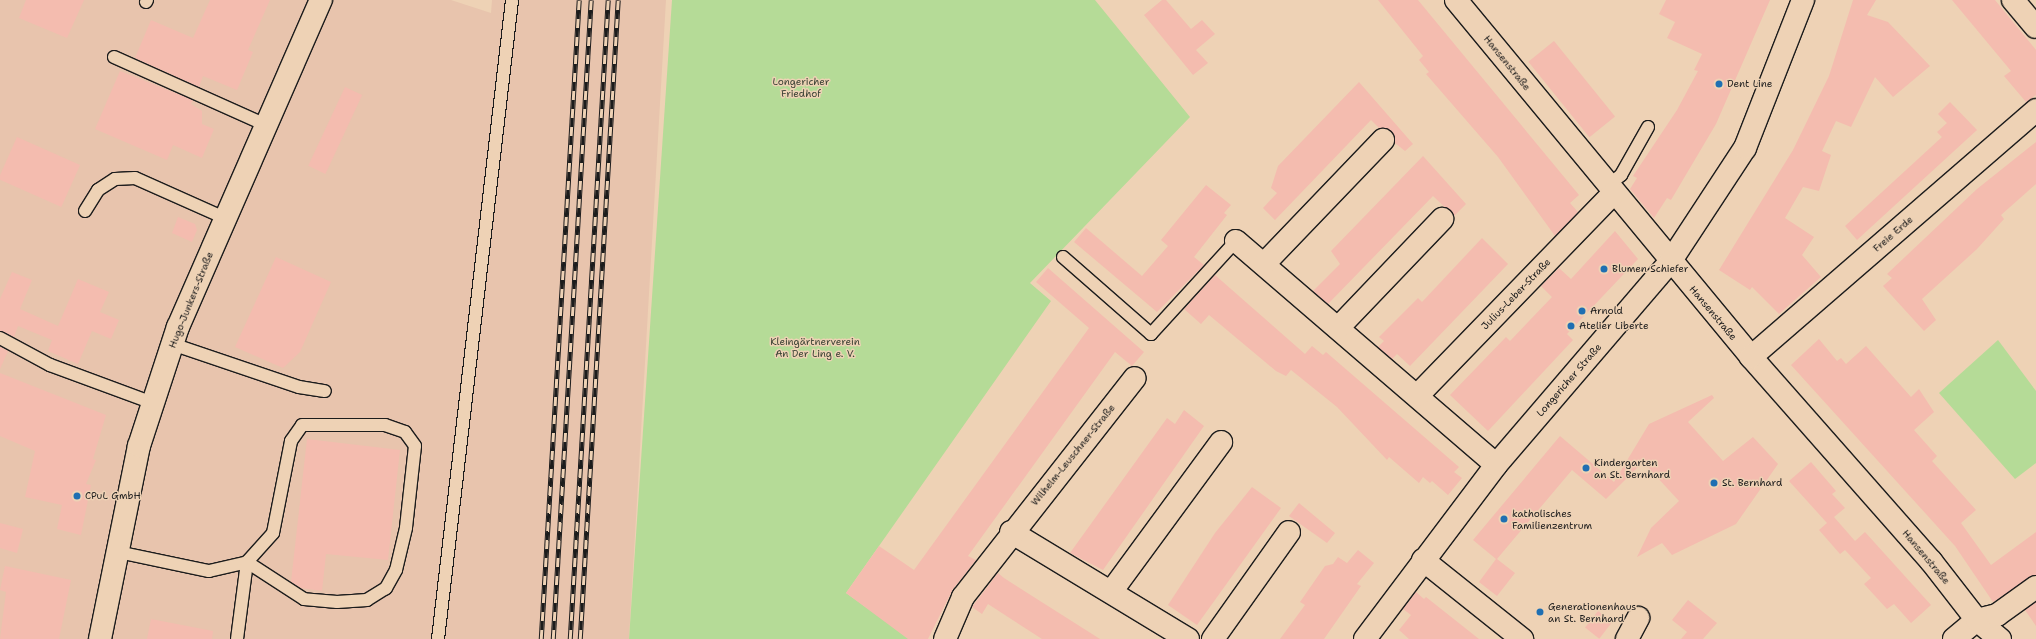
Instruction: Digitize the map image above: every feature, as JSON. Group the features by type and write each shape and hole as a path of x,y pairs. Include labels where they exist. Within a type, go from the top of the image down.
{"street":[{"name":"Hugo-Junkers-Straße","path":"100,639 139,446 172,344 321,0"},
{"name":"Hansenstraße","path":"1456,0 1670,262 1751,357 1931,561 1978,620 2000,639"},
{"name":"Longericher Straße","path":"1365,639 1496,465 1670,262 1745,148 1803,0"},
{"path":"2013,0 2036,27"},
{"name":"Freie Erde","path":"1751,357 2036,110"},
{"path":"1264,264 1383,140"},
{"name":"Julius-Leber-Straße","path":"1418,395 1610,190"},
{"path":"1338,328 1442,219"},
{"path":"1236,241 1418,395 1496,465"},
{"name":"Wilhelm-Leuschner-Straße","path":"945,639 963,597 1011,532 1135,378"},
{"path":"1111,592 1221,442"},
{"path":"1011,532 1188,639"},
{"path":"1213,639 1289,532"},
{"path":"1423,560 1522,639"},
{"path":"1954,639 1978,620 1997,615 2036,587"},
{"path":"1627,639 1638,618"}],"lane":[{"path":"438,639 512,0"},
{"path":"114,57 266,125"},
{"path":"1610,190 1621,175 1648,127"},
{"path":"85,211 98,190 115,179 135,178 226,218"},
{"path":"1063,257 1151,334 1236,241"},
{"path":"0,338 50,365 153,403"},
{"path":"172,344 299,387 325,390"},
{"path":"118,552 209,571 248,562 304,599 337,602 367,600 386,588 396,570 406,528 415,446 405,432 385,425 302,425 291,441 273,533 248,562 237,639"}],"shaded area":[{"path":"0,0 451,0 491,13 492,0 666,0 629,639 0,639"}],"green space":[{"name":"Kleingärtnerverein An Der Ling e. V.","path":"672,0 1095,0 1190,117 1030,283 1051,301 846,593 911,639 629,639"},
{"path":"1998,340 2036,391 2036,463 2015,479 1939,393"}],"building":[{"path":"26,0 84,0 67,38 19,18"},
{"path":"210,0 270,0 248,50 253,52 237,90 203,76 199,87 135,58 151,20 193,38"},
{"path":"1162,0 1166,0 1191,29 1202,20 1215,34 1196,50 1208,63 1193,75 1144,15"},
{"path":"1378,0 1418,0 1579,195 1570,203 1578,212 1555,236 1498,157 1426,74 1429,72 1419,60 1423,56"},
{"path":"1666,0 1770,0 1716,124 1671,200 1667,198 1654,218 1630,189 1637,178 1633,176 1677,110 1698,71 1694,70 1702,54 1667,38 1675,22 1659,14"},
{"path":"1853,0 1876,0 1867,15 1888,22 1930,66 1893,97 1875,77 1851,127 1836,121 1822,151 1831,155 1819,191 1803,187 1785,218 1814,237 1802,255 1821,277 1779,314 1752,287 1750,290 1719,270 1793,150 1829,76"},
{"path":"1952,0 1995,0 2036,50 2036,95 2026,102 2004,76 2011,71"},
{"path":"1554,41 1615,116 1589,137 1528,62"},
{"path":"120,71 193,100 191,104 202,111 202,124 214,129 202,158 173,145 167,160 95,129"},
{"path":"1359,82 1413,144 1405,151 1395,143 1391,131 1379,128 1371,120 1275,220 1263,208 1277,193 1271,188 1278,166"},
{"path":"345,87 362,95 325,174 308,166"},
{"path":"1950,102 1977,130 1857,240 1845,226 1942,137 1937,132 1947,123 1938,114"},
{"path":"17,137 80,165 61,207 0,180 0,175"},
{"path":"2036,142 2036,184 2001,215 2004,219 1977,249 1922,299 1936,320 1924,331 1883,286 1892,278 1887,274 1977,189"},
{"path":"1423,156 1466,204 1454,216 1433,196 1328,304 1313,291 1340,264 1331,251"},
{"path":"1206,185 1231,205 1224,213 1227,215 1194,257 1204,265 1157,312 1074,242 1086,228 1142,276 1168,246 1161,240"},
{"path":"178,217 195,224 197,230 192,242 172,233"},
{"path":"1615,231 1638,259 1567,334 1573,340 1488,431 1450,395 1506,337 1510,341 1552,297 1541,286 1559,268 1571,279"},
{"path":"1482,238 1508,264 1410,366 1397,354 1392,359 1378,347 1384,341 1379,337 1418,298 1422,302"},
{"path":"276,257 331,282 300,352 283,368 235,347"},
{"path":"1048,268 1144,352 1132,366 1115,352 968,556 976,560 953,589 928,639 908,639 846,593 879,546 914,570 1089,328 1036,282"},
{"path":"12,272 32,280 20,309 58,326 78,279 109,292 100,312 119,320 111,339 92,331 78,364 48,351 52,340 18,326 14,337 0,331 0,299"},
{"path":"1215,275 1305,354 1312,346 1323,355 1326,352 1459,467 1454,472 1462,478 1448,495 1432,481 1430,483 1423,477 1419,483 1389,457 1387,460 1337,407 1291,370 1286,376 1276,371 1209,315 1201,324 1184,309"},
{"path":"1819,339 1837,361 1841,358 1846,364 1866,346 1911,397 1919,389 1934,412 1914,430 1937,456 1932,461 1976,510 1961,523 1991,565 2036,532 2036,575 1993,602 1955,546 1791,365"},
{"path":"0,347 8,351 0,369"},
{"path":"0,373 106,415 93,459 96,460 86,484 91,485 81,535 57,529 62,505 25,497 35,451 0,436"},
{"name":"St. Bernhard","path":"1712,395 1714,398 1688,422 1723,461 1753,437 1778,464 1736,524 1672,555 1662,543 1637,557 1651,528 1679,501 1643,462 1606,499 1572,470 1497,559 1515,573 1497,596 1479,582 1496,559 1473,540 1560,436 1614,482 1649,424"},
{"path":"1184,410 1204,426 1103,570 1070,553 1167,418 1175,424"},
{"path":"307,439 400,450 388,560 326,554 322,591 301,588 291,582"},
{"path":"1811,462 1836,491 1832,494 1845,508 1834,517 1855,541 1865,532 1931,605 1911,623 1894,604 1887,609 1864,584 1871,578 1845,550 1840,554 1819,530 1827,523 1789,481"},
{"path":"1252,487 1281,508 1197,625 1168,605 1215,533"},
{"path":"1299,503 1335,533 1327,543 1289,516"},
{"path":"0,523 23,529 17,553 0,548"},
{"path":"1358,550 1374,563 1357,584 1361,586 1324,639 1280,639 1305,605 1300,602 1325,566 1333,564 1338,557 1347,563"},
{"path":"5,566 71,580 59,639 0,639 6,592 0,590"},
{"path":"998,573 1100,639 1042,639 988,604 982,614 972,607"},
{"path":"1416,592 1424,599 1426,597 1479,639 1409,639 1399,630 1411,615 1403,609"},
{"path":"1688,600 1717,623 1703,639 1681,639 1687,632 1672,620"},
{"path":"2036,602 2036,626 2025,610"},
{"path":"1598,611 1612,622 1599,639 1585,628"},
{"path":"151,619 213,631 212,639 147,639"}],"railway":[{"path":"541,639 579,0"},
{"path":"553,639 591,0"},
{"path":"570,639 608,0"},
{"path":"580,639 618,0"}],"place":[{"name":"Dent Line","path":"1719,84"},
{"name":"Blumen Schiefer","path":"1604,269"},
{"name":"Arnold","path":"1582,311"},
{"name":"Atelier Liberte","path":"1571,326"},
{"name":"Kindergarten an St. Bernhard","path":"1586,468"},
{"name":"St. Bernhard","path":"1714,483"},
{"name":"CPuL GmbH","path":"77,496"},
{"name":"katholisches Familienzentrum","path":"1504,519"},
{"name":"Generationenhaus an St. Bernhard","path":"1540,612"}],"park label":[{"name":"Longericher Friedhof","path":"801,86"}]}
